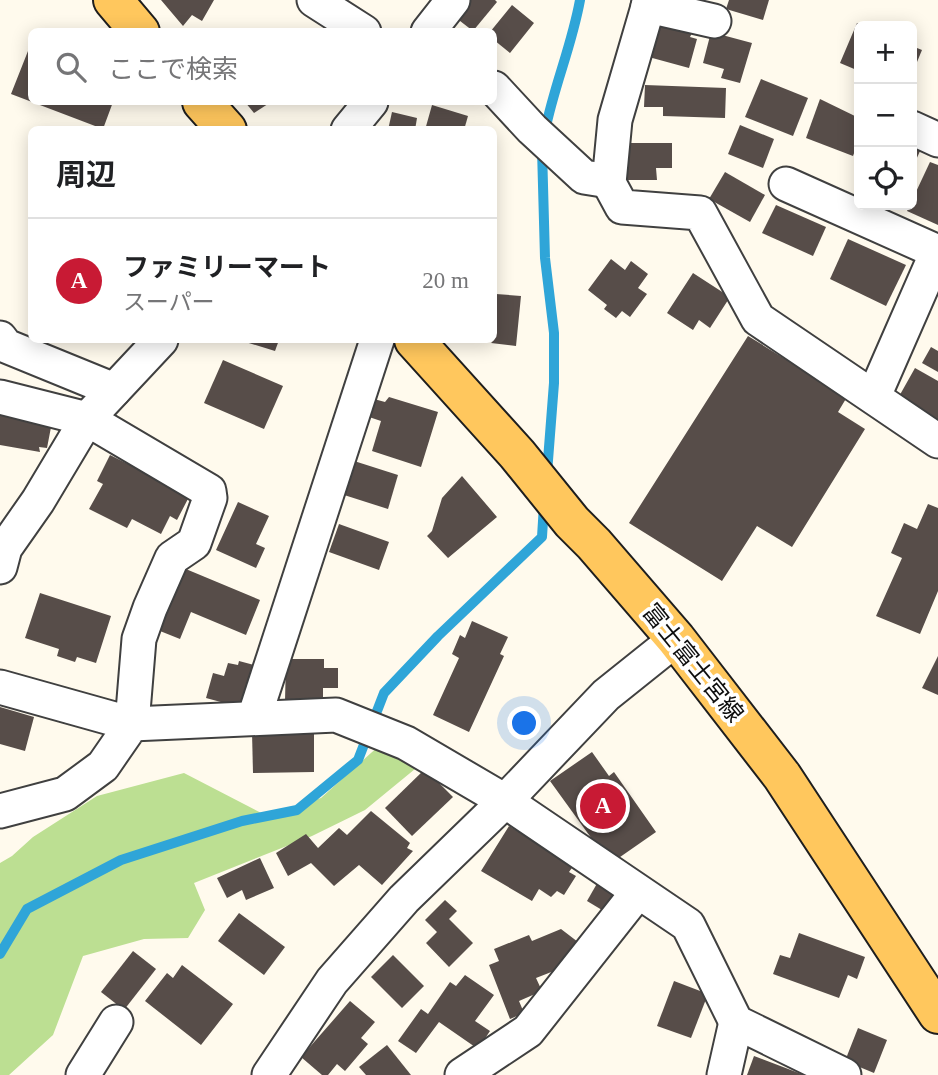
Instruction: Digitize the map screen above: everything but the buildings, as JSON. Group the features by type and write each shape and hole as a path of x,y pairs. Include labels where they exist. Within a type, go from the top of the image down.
{"main road":[{"path":"113,0 137,28"},
{"path":"205,105 223,126"},
{"name":"富士富士宮線","path":"417,343 517,454 572,522 676,639 782,776 938,1014"}],"street":[{"path":"314,0 358,28"},
{"path":"431,28 453,0"},
{"path":"714,21 649,3 615,120 609,181 622,207 700,213 758,319 938,441"},
{"path":"497,91 584,177 609,181"},
{"path":"351,126 369,105"},
{"path":"917,130 938,140"},
{"path":"786,184 938,254 874,396"},
{"path":"0,338 6,346 114,390"},
{"path":"0,567 5,548 38,501 88,419 158,343"},
{"path":"254,719 376,343"},
{"path":"0,397 88,419 209,491 210,498 194,543 173,558 139,639 132,724 103,766 65,794 0,811"},
{"path":"280,1069 291,1040 341,971 404,900 505,801 606,695 676,639"},
{"path":"0,687 132,724 337,715 406,743 505,801 637,893 688,925 736,1022 844,1075"},
{"path":"462,1075 528,1031 637,893"},
{"path":"83,1075 116,1022"},
{"path":"724,1075 736,1022"}],"green space":[{"path":"381,744 405,758 415,769 365,810 312,836 194,883 205,910 188,938 144,939 83,956 53,1035 9,1075 0,1075 0,863 33,837 97,796 184,773 265,815 321,798"}],"waterway":[{"path":"545,131 580,0"},
{"path":"542,149 545,258 554,333 554,383 547,473"},
{"path":"0,954 27,909 121,860 242,821 297,810 358,760 384,693 438,636 542,537 544,505"}],"place":[{"name":"ファミリーマート","path":"603,806"}]}
